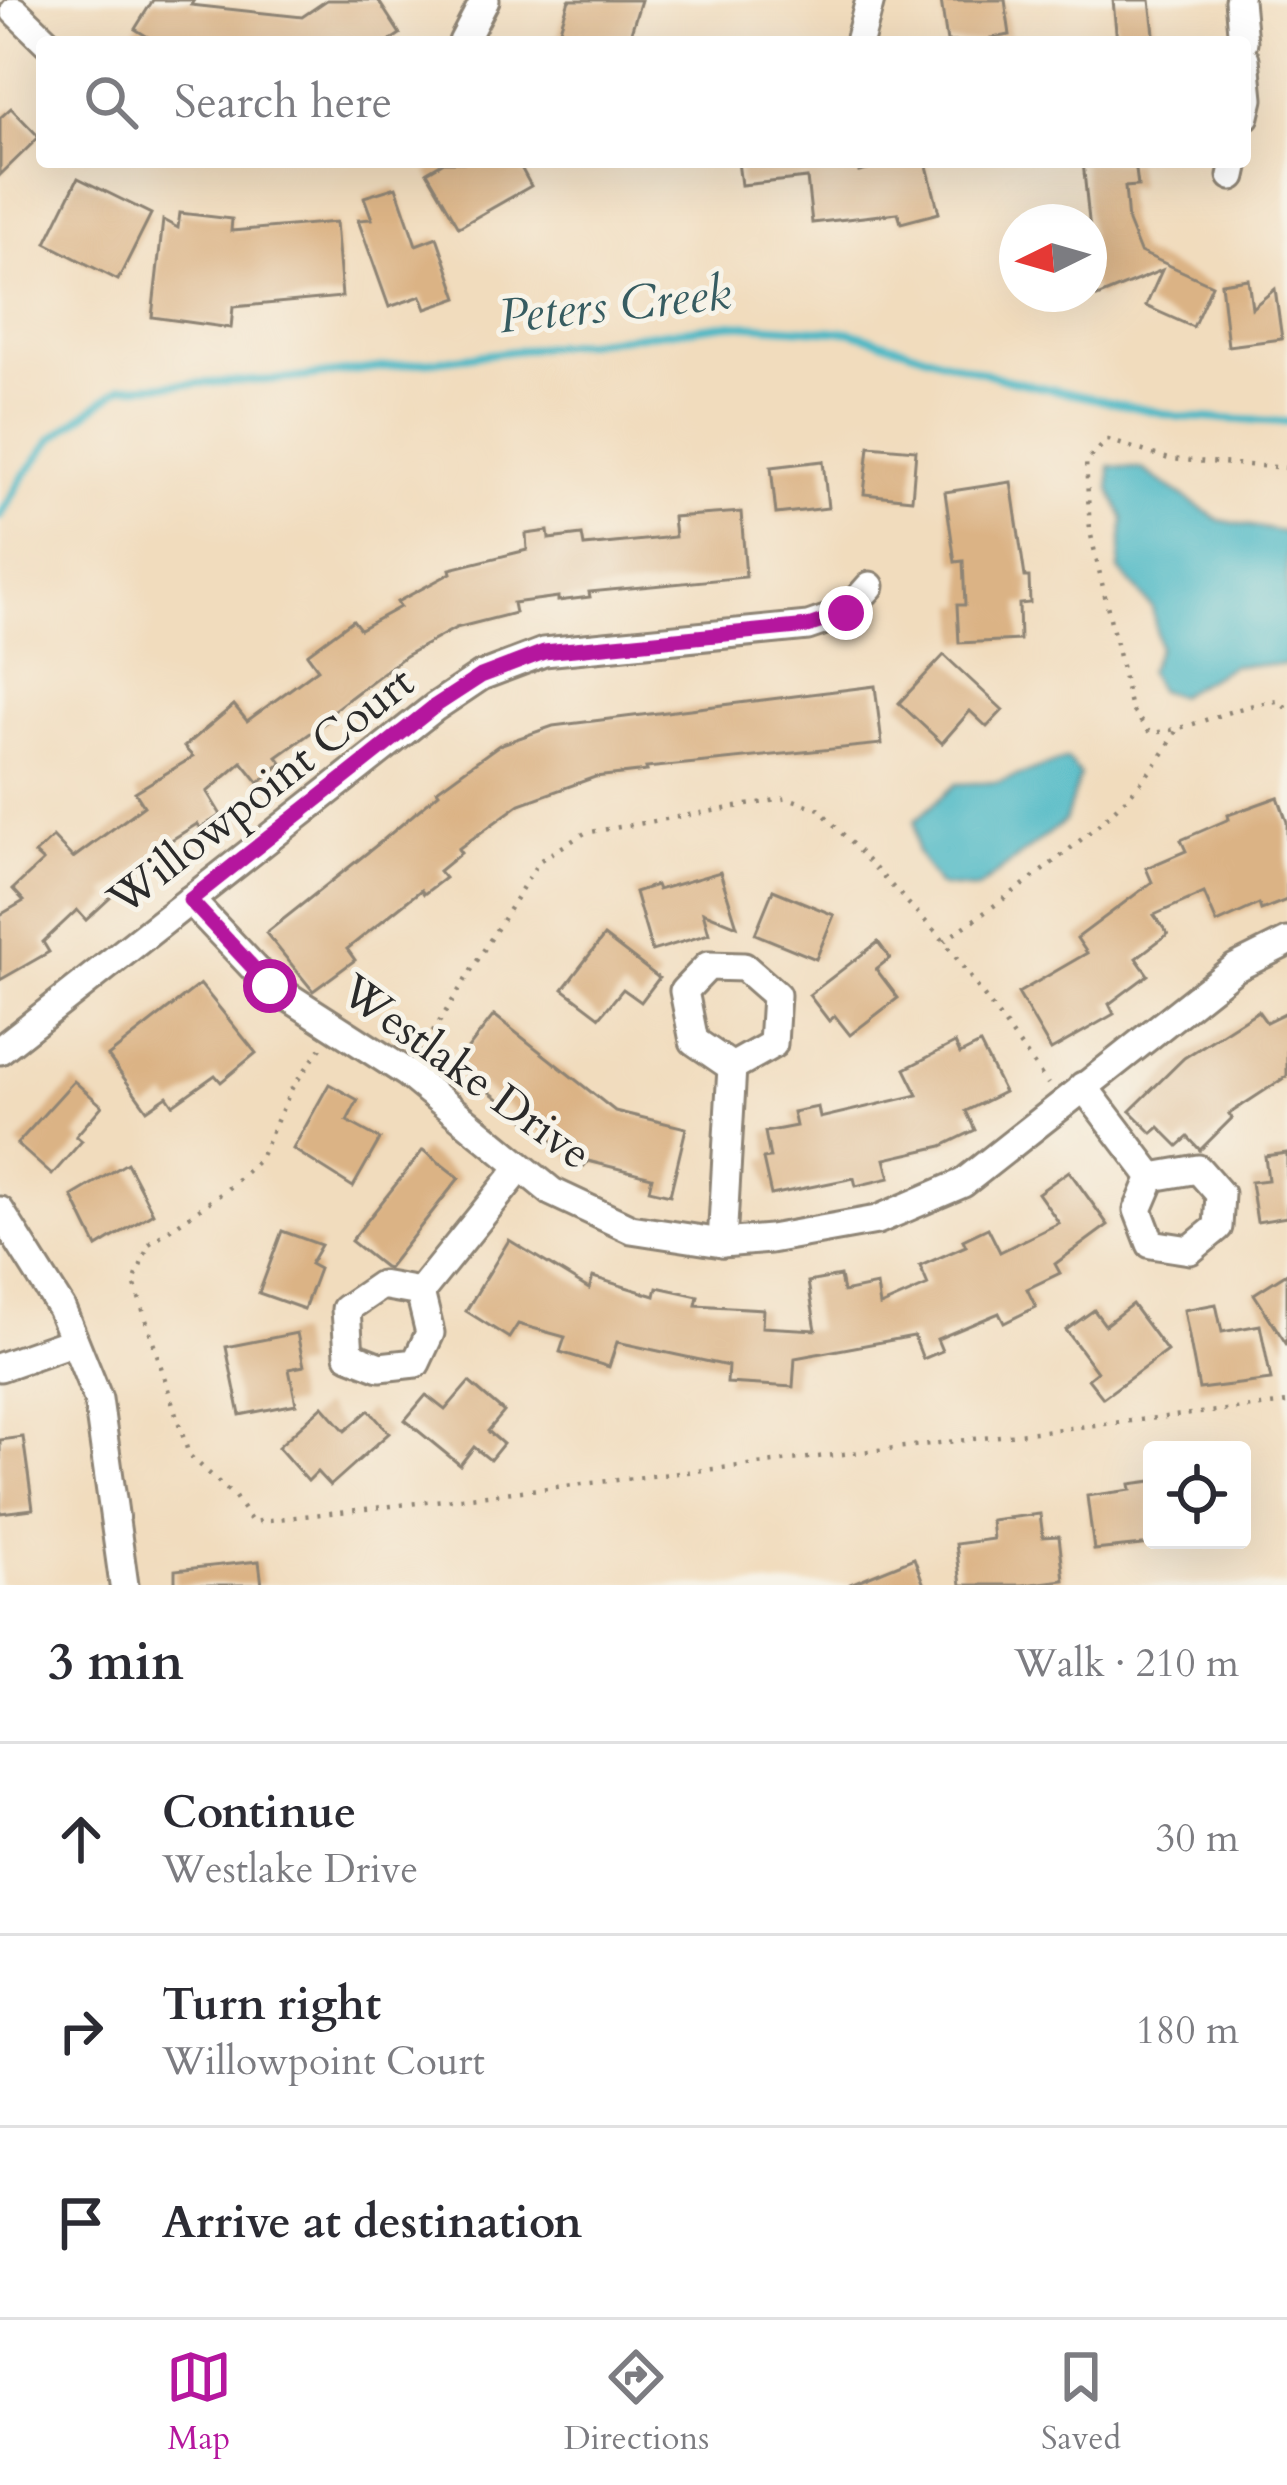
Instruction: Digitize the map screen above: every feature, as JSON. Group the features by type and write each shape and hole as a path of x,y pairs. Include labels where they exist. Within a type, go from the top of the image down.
{"street":[{"path":"466,36 485,0"},
{"path":"861,36 870,0"},
{"path":"1239,0 1242,36"},
{"path":"13,12 40,36"},
{"name":"Willowpoint Court","path":"0,1050 435,706 481,676 544,652 808,626 846,613 870,586"},
{"name":"Westlake Drive","path":"190,900 270,986 407,1073 552,1192 631,1229 722,1243 877,1220 963,1183 1235,968 1287,942"},
{"path":"722,1243 732,1067"},
{"path":"1073,1095 1152,1177"},
{"path":"420,1292 520,1168"},
{"path":"0,1211 61,1308 98,1399 124,1585"},
{"path":"0,1367 74,1341"}],"path":[{"path":"1287,468 1169,460 1108,440 1086,461 1090,531 1131,709 1150,733 1176,731 1241,705 1278,701 1287,709"},
{"path":"944,941 1059,859 1162,760 1176,731"},
{"path":"407,1073 539,861 585,833 788,798 819,809 944,941 1073,1095"},
{"path":"347,1034 316,1051 292,1088 259,1160 225,1191 149,1244 134,1282 189,1456 235,1497 252,1522 1287,1403"}],"water":[{"path":"1110,466 1142,469 1219,520 1287,533 1287,665 1233,665 1177,696 1158,690 1148,672 1159,647 1152,607 1119,570 1124,519 1110,489"},
{"path":"1067,759 1080,775 1065,821 977,889 939,886 917,852 915,821 956,784 999,782"}],"building":[{"path":"153,0 194,0 191,5 302,17 327,0 378,0 400,34 146,36 135,29"},
{"path":"569,0 641,0 630,36 558,36"},
{"path":"941,0 1005,0 1010,35 946,36"},
{"path":"1113,0 1150,0 1154,36 1116,36"},
{"path":"11,108 36,134 36,140 0,175 0,118"},
{"path":"434,168 521,168 531,186 459,227 427,172"},
{"path":"739,168 859,168 859,172 928,168 939,213 901,223 898,213 812,223 807,178 741,185"},
{"path":"1084,168 1136,168 1138,186 1125,187 1128,222 1140,252 1212,285 1193,327 1146,306 1162,270 1107,293 1107,204 1087,204"},
{"path":"78,178 151,214 118,280 46,243"},
{"path":"396,187 416,245 437,237 458,298 426,309 421,296 389,307 358,220 372,219 364,197"},
{"path":"180,213 232,219 231,231 336,222 342,297 233,307 231,328 152,317 163,220 178,228"},
{"path":"1248,279 1252,308 1275,289 1282,339 1228,346 1221,283"},
{"path":"869,446 916,450 912,499 864,494"},
{"path":"823,461 828,508 776,514 771,467"},
{"path":"1011,482 1025,577 1029,577 1030,603 1019,604 1020,640 959,643 957,605 965,605 963,561 955,562 945,492"},
{"path":"741,512 746,577 513,603 515,613 456,628 405,656 277,757 282,763 259,783 242,762 207,792 221,815 157,849 160,853 105,893 110,898 86,920 77,910 43,942 49,952 0,980 0,915 24,901 13,889 43,861 35,854 53,837 73,858 144,806 135,792 193,757 184,747 234,705 247,721 318,669 307,654 353,620 360,629 400,607 397,602 451,573 450,569 527,550 526,534 548,531 549,539 582,535 584,546 675,537 673,517"},
{"path":"944,655 1003,710 987,727 970,711 942,743 899,703"},
{"path":"875,686 882,744 646,768 595,777 520,804 458,849 461,853 439,871 445,878 424,894 421,890 347,949 355,960 313,991 266,933 382,841 437,790 499,745 553,726"},
{"path":"1278,797 1287,822 1287,900 1261,910 1259,904 1217,923 1204,893 1154,915 1168,934 1136,958 1148,975 1109,1004 1114,1014 1051,1050 1018,993 1087,953 1077,938 1152,882 1146,868 1186,851 1181,840 1229,819 1228,815"},
{"path":"720,872 737,926 703,912 709,934 652,951 635,892"},
{"path":"773,890 834,915 816,959 755,934"},
{"path":"604,936 659,978 641,1002 623,989 600,1017 563,989"},
{"path":"878,942 890,958 876,969 898,998 850,1035 835,1016 829,1021 809,995"},
{"path":"200,984 256,1053 221,1082 215,1075 173,1105 167,1096 147,1110 108,1056"},
{"path":"1258,1011 1266,1022 1287,1012 1287,1076 1229,1114 1232,1118 1200,1150 1188,1137 1178,1146 1159,1127 1152,1133 1130,1111 1184,1058"},
{"path":"494,1015 615,1111 686,1128 670,1195 649,1190 652,1177 588,1161 584,1166 455,1065"},
{"path":"955,1043 960,1054 980,1044 1004,1092 966,1111 975,1130 942,1146 885,1159 890,1178 856,1186 854,1178 771,1195 763,1159 770,1158 765,1132 796,1126 793,1112 818,1107 820,1118 918,1095 905,1069"},
{"path":"74,1081 102,1106 76,1136 82,1141 52,1175 17,1144"},
{"path":"329,1084 358,1100 347,1121 380,1139 353,1187 293,1149"},
{"path":"423,1150 459,1178 388,1268 384,1267 351,1241"},
{"path":"1287,1153 1287,1217 1257,1222 1251,1182 1268,1180 1265,1156"},
{"path":"127,1163 153,1213 97,1247 72,1196"},
{"path":"1069,1171 1108,1225 1055,1264 1060,1273 1027,1289 1036,1307 1004,1323 999,1313 937,1339 942,1351 923,1359 914,1336 795,1358 793,1387 727,1383 728,1366 617,1342 609,1367 560,1352 565,1337 518,1324 509,1338 466,1311 509,1240 589,1289 593,1277 655,1296 657,1287 698,1296 696,1305 763,1309 762,1327 816,1330 808,1282 840,1276 843,1292 877,1285 880,1306 928,1285 920,1266 966,1246 963,1240 988,1228 1000,1252 1059,1223 1038,1193"},
{"path":"282,1231 321,1245 310,1264 319,1269 304,1309 259,1293"},
{"path":"1287,1273 1287,1345 1254,1294"},
{"path":"1132,1304 1167,1351 1103,1398 1088,1379 1097,1372 1066,1330 1094,1310 1105,1325"},
{"path":"1216,1304 1222,1332 1260,1325 1271,1380 1199,1389 1184,1310"},
{"path":"297,1333 304,1366 289,1369 296,1404 240,1415 226,1347"},
{"path":"469,1382 504,1412 488,1431 503,1444 490,1460 474,1447 460,1465 405,1420 426,1395 445,1410"},
{"path":"323,1406 345,1431 369,1410 389,1433 330,1486 317,1472 308,1481 278,1447"},
{"path":"23,1437 33,1509 0,1513 0,1440"},
{"path":"1143,1482 1143,1545 1094,1550 1087,1496 1131,1490 1130,1484"},
{"path":"1040,1514 1043,1537 1059,1536 1064,1580 961,1585 956,1544 993,1539 991,1520"},
{"path":"914,1558 924,1585 850,1585 850,1584"},
{"path":"259,1561 262,1585 175,1585 175,1570"}],"waterway":[{"name":"Peters Creek","path":"0,517 52,439 122,387 288,379 730,324 851,332 1008,380 1180,417 1287,422"}],"route":[{"path":"270,986 190,900 435,706 481,676 544,652 808,626 846,613"}]}
